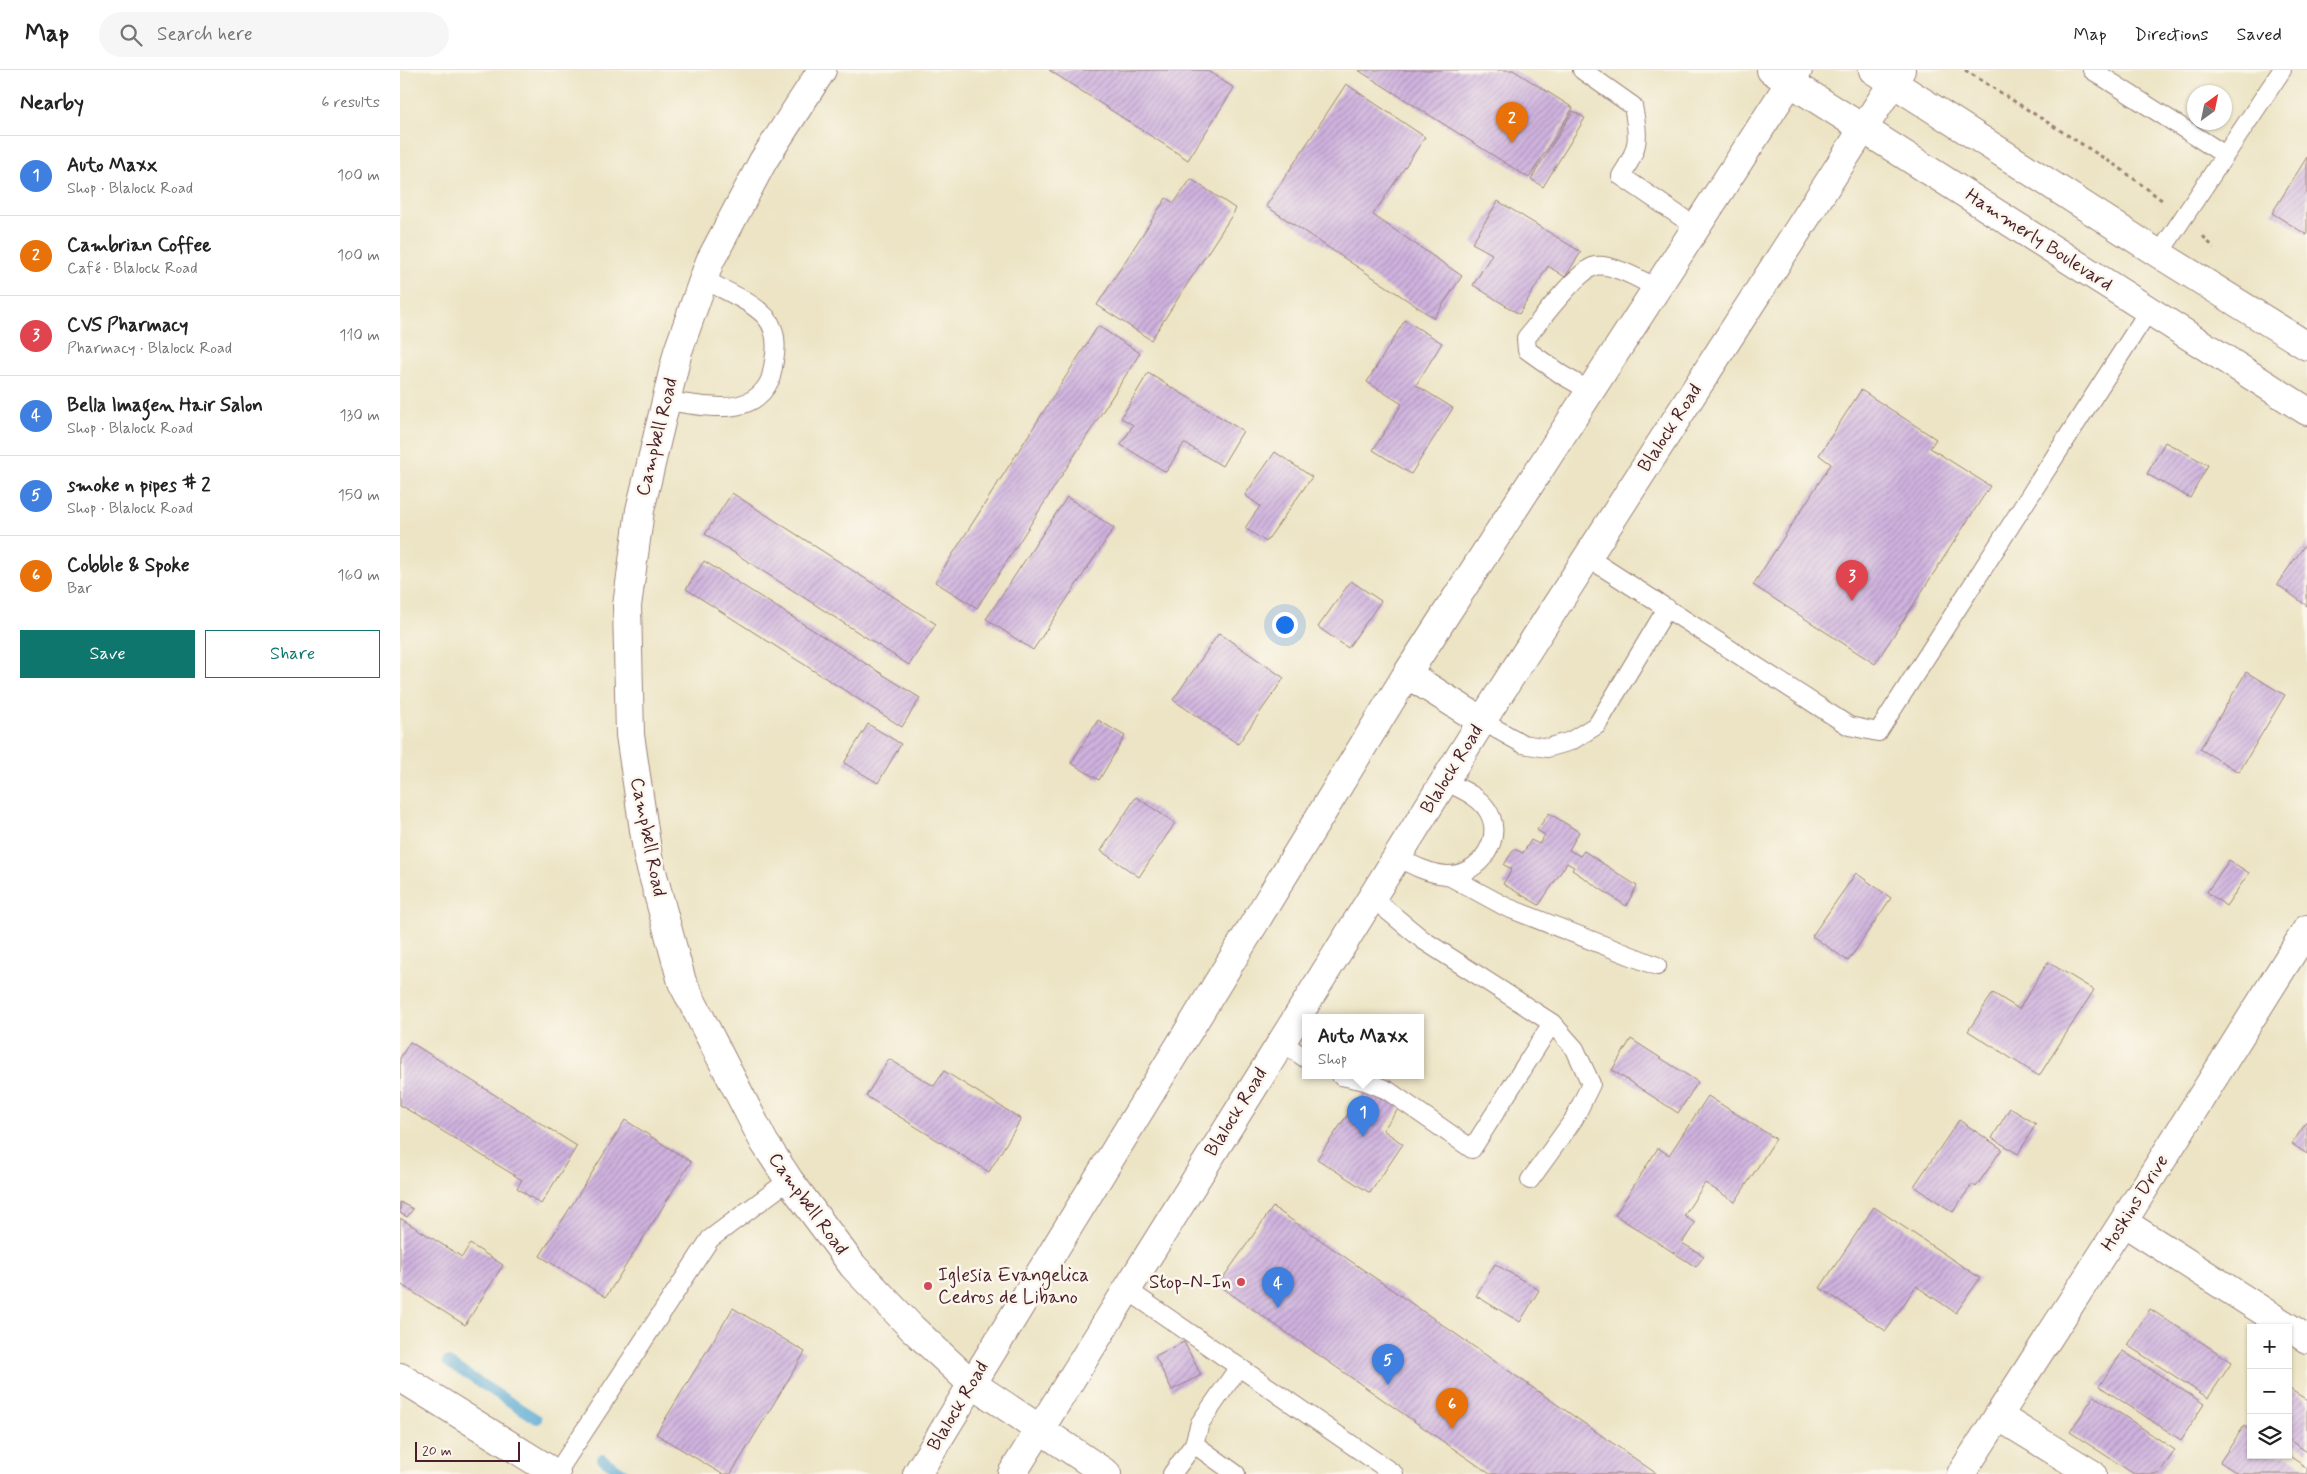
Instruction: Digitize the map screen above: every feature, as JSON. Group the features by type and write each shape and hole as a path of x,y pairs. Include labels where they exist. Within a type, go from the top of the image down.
{"main road":[{"name":"Campbell Road","path":"822,70 763,161 710,261 678,351 640,510 626,606 630,735 648,857 682,982 764,1142 789,1180 853,1266 912,1328 971,1383 1107,1474"},
{"name":"Blalock Road","path":"917,1474 1407,674 1696,227 1786,74"},
{"name":"Hammerly Boulevard","path":"1786,74 1863,126 2307,411"},
{"name":"Blalock Road","path":"1012,1474 1039,1427 1444,780 1863,126 1889,74"},
{"path":"1889,74 2159,254 2307,346"},
{"path":"1407,674 1482,721"},
{"name":"Hoskins Drive","path":"1961,1474 2124,1222 2307,929"},
{"path":"2124,1222 2307,1339"},
{"path":"400,1377 556,1474"},
{"path":"1998,1416 2092,1474"}],"lane":[{"path":"1582,70 1633,106 1638,135 1632,160 1622,176 1696,227"},
{"path":"2092,70 2225,155"},
{"path":"2159,254 2278,71"},
{"path":"1590,391 1562,375 1527,350 1526,338 1583,272 1597,266 1630,273 1656,288"},
{"path":"666,401 732,407 755,400 770,380 776,354 775,332 766,318 750,305 704,279"},
{"path":"1588,557 1848,726 1878,732 2149,310"},
{"path":"1482,721 1523,744 1547,748 1571,741 1597,725 1667,608"},
{"path":"1444,780 1470,794 1486,806 1493,820 1495,833 1490,848 1478,862 1462,873 1447,875"},
{"path":"1397,857 1420,868 1447,875 1506,907 1657,966"},
{"path":"1371,897 1423,940 1552,1023 1575,1049 1591,1084 1574,1119 1530,1180"},
{"path":"1355,1079 1387,1090 1472,1149 1552,1023"},
{"path":"1281,1041 1302,1057"},
{"path":"556,1474 710,1239 789,1180"},
{"path":"1126,1289 1394,1474"},
{"path":"1172,1474 1194,1444 1200,1423 1238,1367"},
{"path":"1194,1444 1236,1474"}],"path":[{"path":"1965,70 2121,169 2184,216 2220,253"}],"building":[{"path":"1049,70 1206,70 1234,88 1188,160"},
{"path":"1358,70 1513,70 1573,108 1529,178"},
{"path":"1346,84 1425,137 1373,215 1462,276 1434,318 1266,206"},
{"path":"1573,111 1585,118 1543,187 1531,179"},
{"path":"2307,157 2307,235 2272,213"},
{"path":"1191,179 1236,209 1151,340 1097,305 1166,198 1174,203"},
{"path":"1498,201 1581,252 1565,277 1548,266 1519,314 1473,285 1492,254 1472,243"},
{"path":"1405,320 1442,343 1416,385 1453,408 1411,474 1373,450 1402,404 1367,382"},
{"path":"1098,326 1140,353 977,608 935,582"},
{"path":"1148,373 1243,431 1222,466 1184,443 1166,472 1121,445 1133,425 1121,418"},
{"path":"1861,390 1936,439 1930,448 1990,486 1875,664 1753,585 1831,464 1819,455"},
{"path":"2165,442 2208,465 2190,498 2147,474"},
{"path":"1275,452 1312,477 1266,542 1245,528 1260,506 1245,495"},
{"path":"732,493 936,624 909,665 705,534"},
{"path":"1067,497 1114,528 1033,650 986,619"},
{"path":"2307,542 2307,606 2277,584"},
{"path":"704,561 920,698 902,727 686,589"},
{"path":"1351,581 1381,601 1348,648 1318,627"},
{"path":"1219,633 1284,678 1238,744 1173,700"},
{"path":"2246,672 2285,695 2239,772 2200,749"},
{"path":"1098,720 1125,736 1099,780 1071,763"},
{"path":"868,724 901,744 878,783 844,763"},
{"path":"1136,797 1175,823 1139,877 1101,851"},
{"path":"1549,813 1579,832 1569,850 1580,856 1584,851 1637,886 1626,906 1572,870 1574,867 1567,863 1539,905 1503,884 1512,869 1504,865 1514,849 1523,853 1531,840 1539,844 1545,835 1537,830"},
{"path":"2229,860 2249,873 2226,906 2207,892"},
{"path":"1856,873 1891,898 1848,961 1812,936"},
{"path":"2048,962 2094,990 2039,1076 1968,1031 1993,993 2019,1009"},
{"path":"1631,1039 1698,1082 1678,1113 1612,1070"},
{"path":"410,1042 577,1146 541,1204 517,1188 522,1180 400,1105 400,1058"},
{"path":"889,1059 934,1086 944,1071 1021,1119 989,1172 866,1096"},
{"path":"1368,1085 1401,1105 1383,1130 1403,1144 1370,1193 1317,1159"},
{"path":"1708,1096 1776,1139 1735,1202 1705,1183 1684,1216 1695,1223 1682,1243 1704,1256 1696,1267 1615,1215 1658,1148 1669,1155"},
{"path":"2010,1108 2036,1124 2018,1154 1992,1138"},
{"path":"625,1120 691,1162 606,1297 540,1256"},
{"path":"1959,1120 2002,1149 1976,1187 1972,1184 1953,1212 1914,1186"},
{"path":"2307,1121 2307,1154 2292,1144"},
{"path":"400,1202 413,1209 407,1217 400,1213"},
{"path":"1273,1207 1657,1474 1490,1474 1218,1285"},
{"path":"1874,1207 1980,1278 1956,1313 1916,1286 1886,1331 1820,1288"},
{"path":"400,1218 462,1257 470,1244 503,1265 465,1325 400,1284"},
{"path":"1495,1264 1539,1290 1520,1322 1476,1296"},
{"path":"733,1308 805,1352 731,1474 722,1474 656,1434"},
{"path":"2150,1309 2232,1362 2208,1398 2127,1345"},
{"path":"1184,1342 1201,1375 1172,1390 1155,1356"},
{"path":"2123,1351 2204,1404 2181,1440 2099,1386"},
{"path":"2292,1391 2307,1400 2307,1452 2292,1442"},
{"path":"2094,1396 2175,1450 2159,1474 2134,1474 2070,1432"},
{"path":"2244,1426 2247,1428 2247,1459 2292,1458 2307,1468 2307,1474 2239,1474 2220,1462"}],"waterway":[{"path":"447,1362 537,1419"},
{"path":"602,1459 625,1474"}],"place":[{"name":"Cambrian Coffee","path":"1512,143"},
{"name":"CVS Pharmacy","path":"1852,601"},
{"name":"Auto Maxx","path":"1363,1137"},
{"name":"Stop-N-In","path":"1241,1282"},
{"name":"Iglesia Evangelica Cedros de Libano","path":"928,1286"},
{"name":"Bella Imagen Hair Salon","path":"1278,1308"},
{"name":"smoke n pipes # 2","path":"1388,1385"},
{"name":"Cobble & Spoke","path":"1452,1429"}]}
